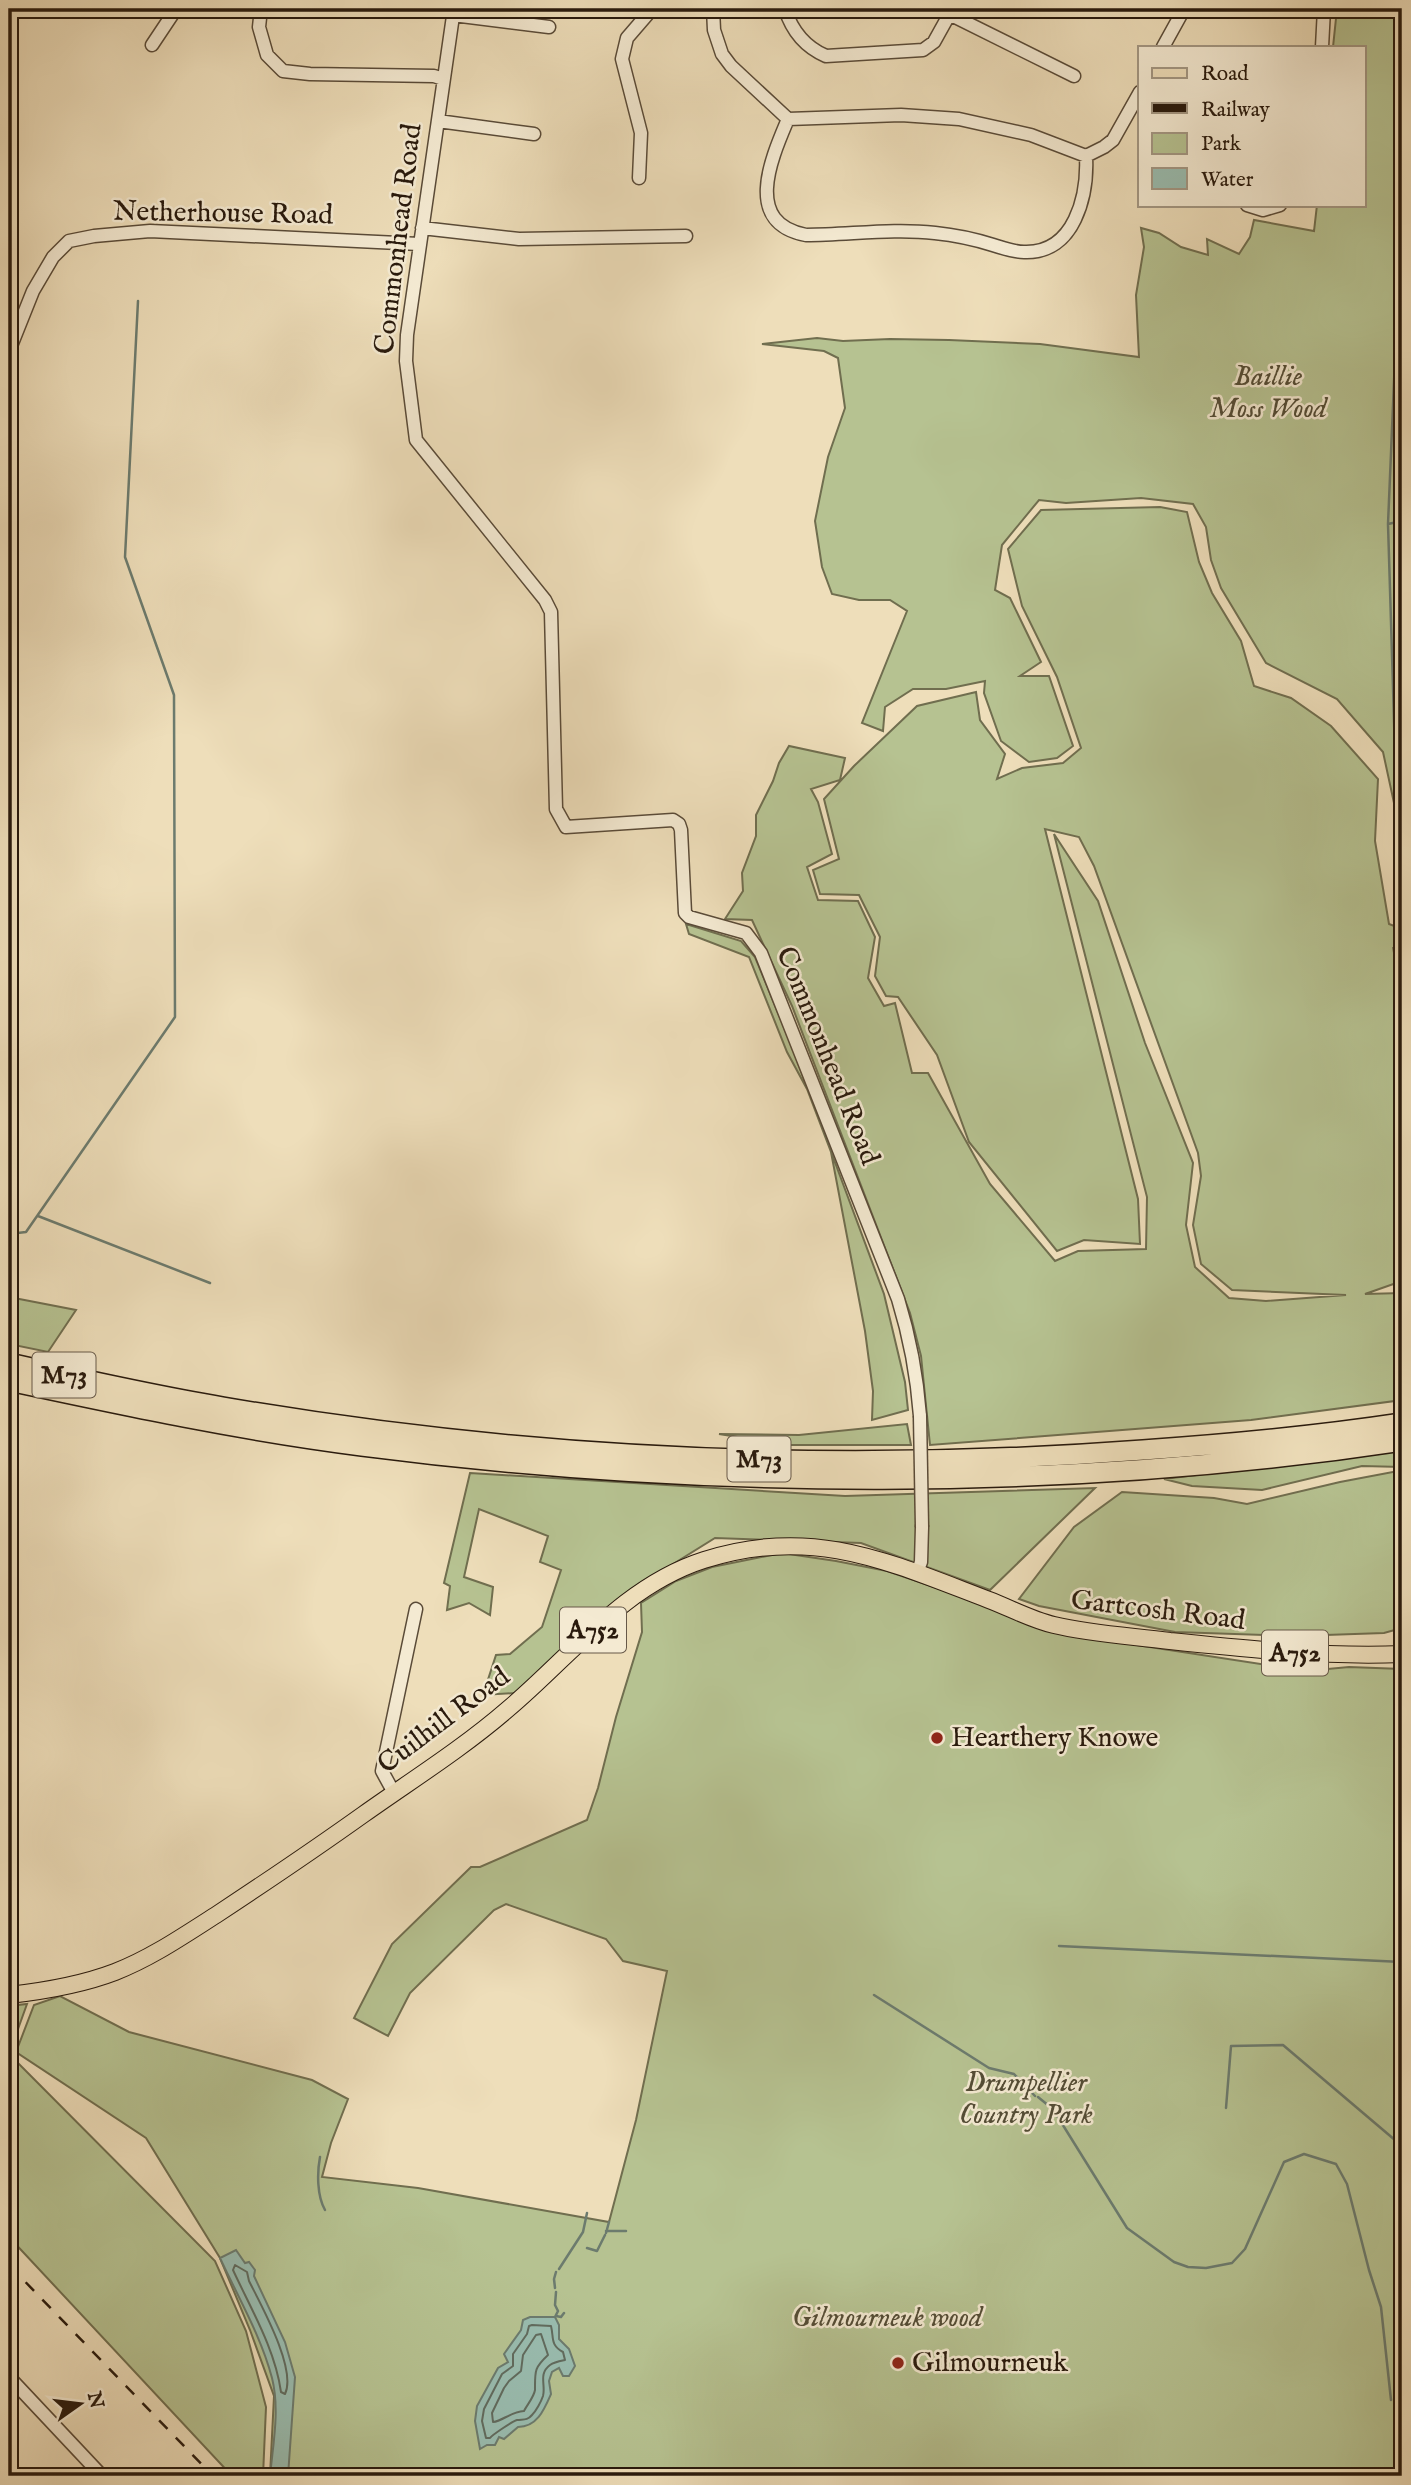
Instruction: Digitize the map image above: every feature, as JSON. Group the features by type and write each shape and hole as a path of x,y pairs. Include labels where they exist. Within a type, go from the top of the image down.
{"highway":[{"name":"M73","path":"9,1363 224,1407 379,1430 619,1453 755,1459 1001,1459 1097,1454 1234,1443 1402,1423"},
{"name":"M73","path":"9,1381 191,1419 361,1446 562,1467 674,1474 776,1478 1001,1476 1231,1461 1402,1441"}],"main road":[{"name":"Cuilhill Road","path":"9,1995 65,1987 95,1979 156,1952 317,1847 468,1741 510,1709 616,1609 649,1586 689,1565 755,1547 800,1545 865,1555 917,1573"},
{"name":"Gartcosh Road","path":"917,1573 1053,1625 1253,1650 1346,1656 1402,1654"}],"street":[{"path":"152,45 176,9"},
{"path":"261,9 260,27 267,55 283,71 310,74 434,76 443,79"},
{"path":"639,178 641,133 622,59 627,38 652,9"},
{"path":"713,9 714,30 722,54 731,66 788,119 901,115 959,118 1031,135 1086,156 1113,140 1138,96"},
{"path":"785,9 789,22 804,42 814,51 826,56 923,50 934,42 944,12 1074,76"},
{"path":"1164,46 1184,9"},
{"path":"1322,46 1324,9"},
{"path":"454,12 549,27"},
{"name":"Commonhead Road","path":"454,12 419,244 406,361 416,440 545,600 551,612 556,809 566,827 673,820 679,824 685,913 689,917 746,933 761,953 898,1299 910,1340 917,1376 920,1416 922,1527 921,1562 917,1573"},
{"path":"788,119 769,163 768,199 774,216 781,225 795,233 806,235 935,233 967,238 1013,251 1027,253 1042,249 1066,233 1080,210 1086,183 1086,156"},
{"path":"438,121 534,134"},
{"path":"1250,206 1263,210 1277,206"},
{"path":"422,228 519,239 686,236"},
{"name":"Netherhouse Road","path":"9,351 33,291 53,257 69,241 94,236 150,232 419,244"},
{"path":"394,1793 382,1771 416,1609"},
{"path":"9,2377 97,2475"}],"green space":[{"name":"Baillie Moss Wood","path":"1337,9 1402,9 1402,840 1383,752 1337,699 1266,663 1221,588 1211,560 1206,527 1193,504 1141,498 1066,503 1039,500 1002,545 995,590 1010,598 1041,662 1020,676 1049,676 1073,746 1057,758 1029,762 1001,741 984,693 985,681 946,689 913,689 885,707 883,731 862,723 907,611 890,600 859,600 832,594 822,567 815,521 828,457 845,408 838,358 824,351 762,344 817,338 843,341 949,340 1040,344 1139,357 1136,295 1144,247 1141,228 1159,233 1181,247 1208,255 1207,239 1239,254 1250,237 1254,220 1314,231 1317,206 1366,206 1366,46 1333,46"},
{"path":"1160,507 1187,512 1199,562 1212,593 1241,641 1254,686 1291,698 1331,726 1378,779 1375,841 1389,924 1402,929 1402,968 1393,947 1402,999 1402,1281 1365,1294 1402,1293 1402,1400 1251,1420 930,1445 921,1356 910,1313 792,1006 752,920 725,919 743,891 742,873 756,836 756,815 789,746 845,758 840,780 811,789 818,802 832,854 807,867 818,900 858,901 875,937 868,978 884,1006 895,1003 912,1073 928,1073 990,1184 1055,1261 1078,1251 1146,1249 1147,1197 1054,834 1098,901 1145,1043 1193,1163 1186,1225 1195,1267 1229,1298 1266,1301 1346,1295 1232,1290 1201,1264 1193,1225 1201,1176 1198,1153 1094,866 1079,837 1045,829 1138,1199 1140,1244 1084,1240 1057,1251 969,1142 937,1055 898,997 886,996 875,976 880,937 859,895 820,894 813,870 839,859 824,799 854,766 917,706 976,692 980,720 1005,754 997,779 1022,768 1063,763 1081,748 1057,677 1022,606 1008,549 1041,510"},
{"path":"686,924 741,941 755,957 791,1044 884,1294 905,1382 908,1410 872,1420 873,1391 865,1331 831,1152 807,1089 787,1052 749,957 689,934"},
{"path":"9,1297 76,1310 48,1352 9,1344"},
{"path":"907,1424 911,1445 787,1445 719,1434 799,1435"},
{"path":"1402,1450 1402,1467 1362,1466 1262,1490 1192,1486 1164,1479"},
{"path":"1398,1471 1402,1473 1402,1628 1384,1633 1296,1636 1175,1632 1039,1606 1019,1599 1074,1527 1122,1492 1214,1498 1247,1504"},
{"path":"470,1473 845,1496 1095,1488 990,1590 861,1543 715,1538 633,1589 515,1693 483,1695 496,1655 510,1654 542,1627 561,1570 540,1562 548,1536 479,1509 464,1577 493,1587 490,1615 469,1603 447,1610 450,1586 444,1583"},
{"name":"Drumpellier Country Park","path":"782,1553 887,1571 1078,1636 1306,1671 1349,1667 1402,1669 1402,2476 270,2476 274,2396 220,2258 146,2138 16,2052 34,2005 60,1996 129,2032 312,2080 348,2099 331,2143 322,2177 418,2188 609,2222 636,2120 667,1971 623,1961 606,1939 506,1904 494,1910 410,1993 388,2036 354,2018 392,1944 471,1867 480,1867 587,1820 642,1632 641,1603 676,1581 712,1567"},
{"path":"27,2004 9,2054 9,2006"},
{"path":"9,2054 215,2261 246,2331 266,2407 263,2476 232,2476 9,2237"}],"water":[{"path":"236,2250 245,2263 249,2262 255,2270 254,2276 285,2342 295,2377 288,2476 270,2476 275,2427 272,2378 249,2317 220,2258"},
{"path":"530,2317 555,2317 559,2325 559,2339 569,2349 575,2366 569,2376 563,2376 559,2368 552,2372 549,2381 551,2394 535,2421 518,2427 504,2439 499,2437 495,2445 480,2449 475,2421 477,2406 498,2368 508,2362 504,2354 521,2330 523,2320"}],"waterway":[{"path":"1402,193 1388,524 1402,981"},
{"path":"9,1234 26,1232 175,1017 174,695 125,557 138,301"},
{"path":"1388,524 1402,521"},
{"path":"38,1216 210,1283"},
{"path":"1059,1946 1402,1962"},
{"path":"874,1995 989,2068 1014,2074 1035,2096"},
{"path":"1226,2108 1231,2046 1283,2045 1402,2146"},
{"path":"1038,2097 1056,2114 1127,2228 1174,2262 1188,2267 1206,2268 1232,2263 1245,2249 1284,2162 1304,2154 1336,2164 1347,2184 1381,2307 1391,2400"},
{"path":"320,2157 318,2184 325,2210"},
{"path":"559,2269 583,2232 587,2213"},
{"path":"606,2233 609,2222"},
{"path":"606,2231 626,2231"},
{"path":"587,2248 597,2251 605,2235"},
{"path":"555,2288 556,2272"},
{"path":"555,2317 558,2311 555,2305 556,2292"},
{"path":"556,2316 561,2317 564,2313"}],"railway":[{"path":"9,2265 213,2476"}],"place":[{"name":"Hearthery Knowe","path":"937,1738"},
{"name":"Gilmourneuk","path":"898,2363"}],"park label":[{"name":"Gilmourneuk wood","path":"887,2318"}]}
